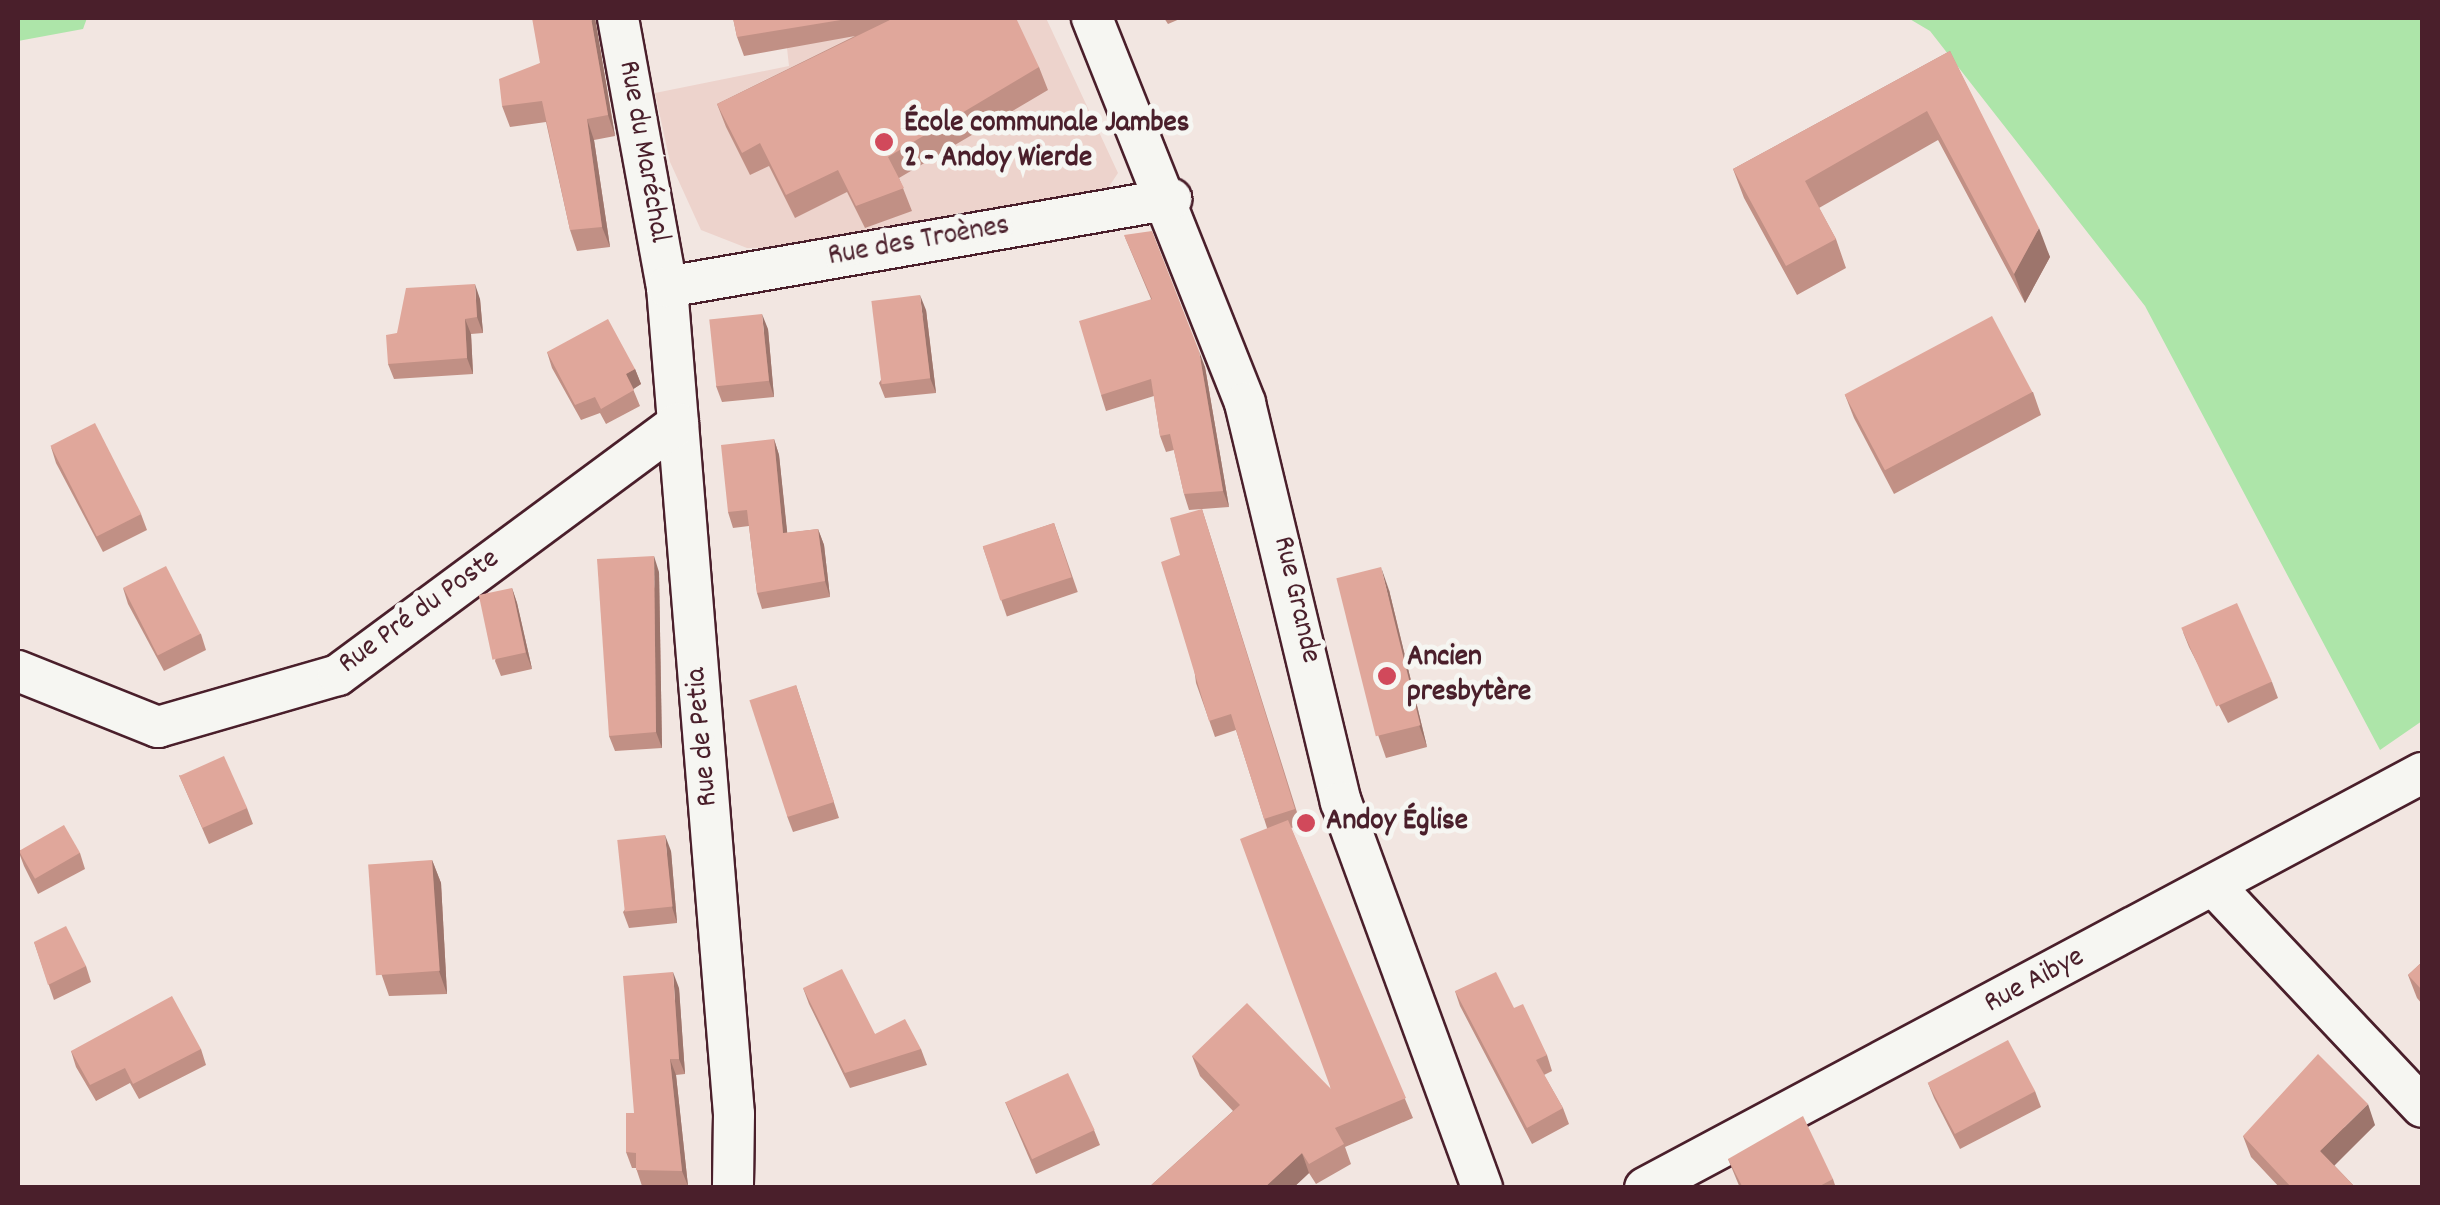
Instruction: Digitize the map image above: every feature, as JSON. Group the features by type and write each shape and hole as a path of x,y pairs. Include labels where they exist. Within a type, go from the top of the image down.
{"street":[{"name":"Rue du Maréchal","path":"618,18 667,287"},
{"name":"Rue Grande","path":"1092,18 1172,198 1263,464 1341,802 1482,1188"},
{"name":"Rue des Troènes","path":"667,287 1172,198"},
{"name":"Rue de Petia","path":"667,287 734,1114 732,1188"},
{"name":"Rue Pré du Poste","path":"18,671 158,727 338,675 678,423"},
{"name":"Rue Aibye","path":"1645,1188 2216,887 2422,773"},
{"path":"2216,887 2422,1107"}],"shaded area":[{"name":"École communale Jambes 2 - Andoy Wierde","path":"831,18 1046,18 1118,173 1104,194 801,247 747,248 701,230 670,162 655,93 789,66 786,39"}],"green space":[{"path":"18,18 87,18 83,29 18,41"},
{"path":"1908,18 2422,18 2422,721 2380,750 2145,306 1930,31"}],"building":[{"path":"532,18 591,18 608,115 587,119 602,227 570,230 542,101 502,106 499,79 540,63"},
{"path":"733,18 853,18 737,37"},
{"path":"894,18 1016,18 1039,67 888,157 904,188 856,206 838,170 786,195 760,143 742,153 717,104"},
{"path":"1950,51 2039,228 2014,274 1927,111 1805,181 1836,239 1786,266 1733,169"},
{"path":"1152,231 1199,351 1223,491 1184,494 1170,434 1160,436 1151,379 1101,395 1079,321 1152,299 1124,235"},
{"path":"475,284 477,317 465,319 467,358 388,364 386,335 397,333 406,288"},
{"path":"920,295 930,378 882,384 871,301"},
{"path":"762,314 769,381 716,386 709,320"},
{"path":"1992,316 2032,392 1885,470 1845,394"},
{"path":"608,319 635,369 626,374 634,390 601,409 595,397 575,405 547,352"},
{"path":"95,423 141,514 97,537 50,446"},
{"path":"774,439 783,533 818,529 825,581 757,593 747,510 728,512 721,445"},
{"path":"1202,509 1295,809 1264,819 1231,714 1209,721 1161,562 1180,555 1170,518"},
{"path":"1054,523 1072,577 1000,600 983,546"},
{"path":"654,556 656,732 609,736 597,559"},
{"path":"166,566 201,634 158,656 123,588"},
{"name":"Ancien presbytère","path":"1381,567 1420,725 1376,736 1336,578"},
{"path":"512,588 526,653 492,660 479,595"},
{"path":"2237,603 2272,682 2216,706 2181,628"},
{"path":"796,685 834,802 787,817 749,700"},
{"path":"224,756 247,808 202,828 179,776"},
{"path":"1288,820 1406,1098 1335,1128 1344,1144 1309,1164 1302,1153 1264,1188 1148,1188 1240,1105 1192,1056 1247,1003 1331,1089 1240,839"},
{"path":"64,825 80,853 35,879 19,851"},
{"path":"665,835 673,907 625,912 617,840"},
{"path":"432,860 440,971 376,975 368,864"},
{"path":"66,926 86,966 48,985 34,942"},
{"path":"2422,962 2422,990 2408,975"},
{"path":"842,969 875,1034 905,1019 921,1049 845,1073 803,988"},
{"path":"673,972 679,1059 670,1059 682,1171 636,1170 636,1153 626,1152 626,1113 634,1113 623,976"},
{"path":"1496,972 1514,1008 1523,1004 1547,1055 1536,1060 1563,1108 1527,1128 1455,991"},
{"path":"172,996 201,1049 133,1084 125,1068 90,1085 71,1051"},
{"path":"2008,1040 2035,1091 1955,1134 1928,1083"},
{"path":"2318,1054 2368,1104 2320,1151 2356,1188 2292,1188 2243,1136"},
{"path":"1068,1073 1095,1130 1032,1159 1005,1102"},
{"path":"1803,1116 1833,1179 1816,1188 1743,1188 1728,1159"}],"place":[{"name":"École communale Jambes 2 - Andoy Wierde","path":"884,142"},
{"name":"Ancien presbytère","path":"1387,676"},
{"name":"Andoy Église","path":"1306,823"}]}
